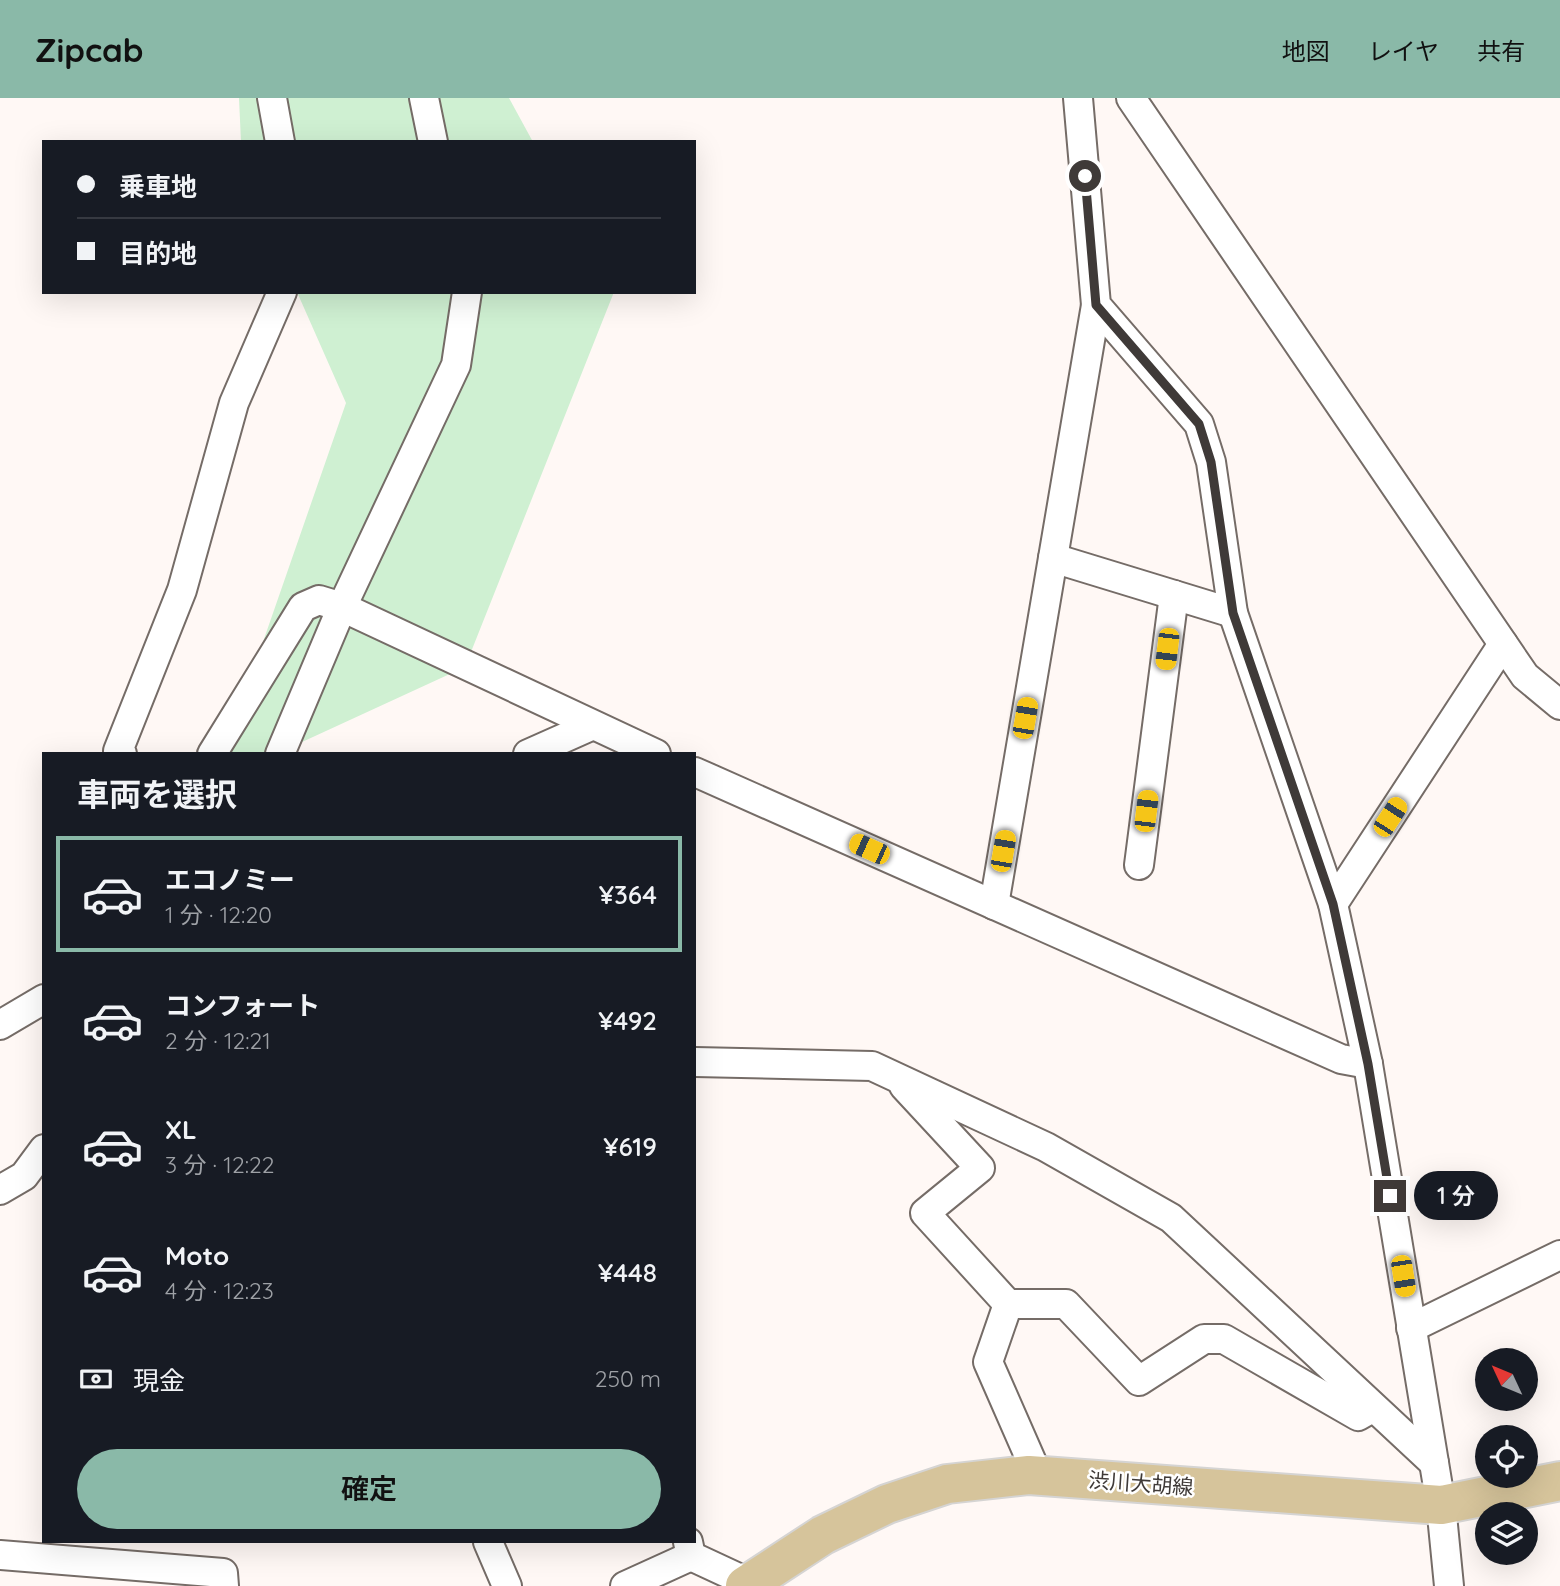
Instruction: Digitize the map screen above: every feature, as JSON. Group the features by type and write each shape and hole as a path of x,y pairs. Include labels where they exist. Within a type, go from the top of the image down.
{"main road":[{"name":"渋川大胡線","path":"747,1584 823,1535 887,1504 947,1484 1038,1476 1441,1505 1560,1481"}],"street":[{"path":"272,98 280,140"},
{"path":"424,98 433,140"},
{"path":"993,905 1096,305 1078,98"},
{"path":"1131,98 1525,676 1555,696"},
{"path":"119,752 182,590 234,402 281,294"},
{"path":"281,752 342,607 456,365 467,294"},
{"path":"1096,305 1199,424 1211,462 1233,613 1333,904 1368,1064 1441,1505 1449,1586"},
{"path":"1052,558 1233,613"},
{"path":"1139,865 1174,595"},
{"path":"213,752 303,607 319,600 342,607 651,752"},
{"path":"1333,904 1503,644"},
{"path":"533,752 592,726"},
{"path":"696,772 1341,1059 1368,1064"},
{"path":"0,1025 42,1000"},
{"path":"696,1062 872,1066 1046,1147 1171,1218 1434,1464"},
{"path":"895,1077 980,1168 925,1213 1008,1304 1066,1304 1139,1381 1205,1339 1224,1339 1358,1416 1373,1408"},
{"path":"0,1190 24,1176 42,1152"},
{"path":"1412,1328 1560,1255"},
{"path":"1008,1304 988,1362 1038,1476"},
{"path":"488,1543 507,1586"},
{"path":"625,1586 690,1549 747,1584"},
{"path":"0,1555 223,1573 224,1586"}],"green space":[{"path":"239,98 509,98 532,140 241,140"},
{"path":"298,294 613,294 465,667 280,752 225,752 346,403"}],"route":[{"path":"1085,176 1096,305 1199,424 1211,462 1233,613 1333,904 1368,1064 1390,1196"}]}
